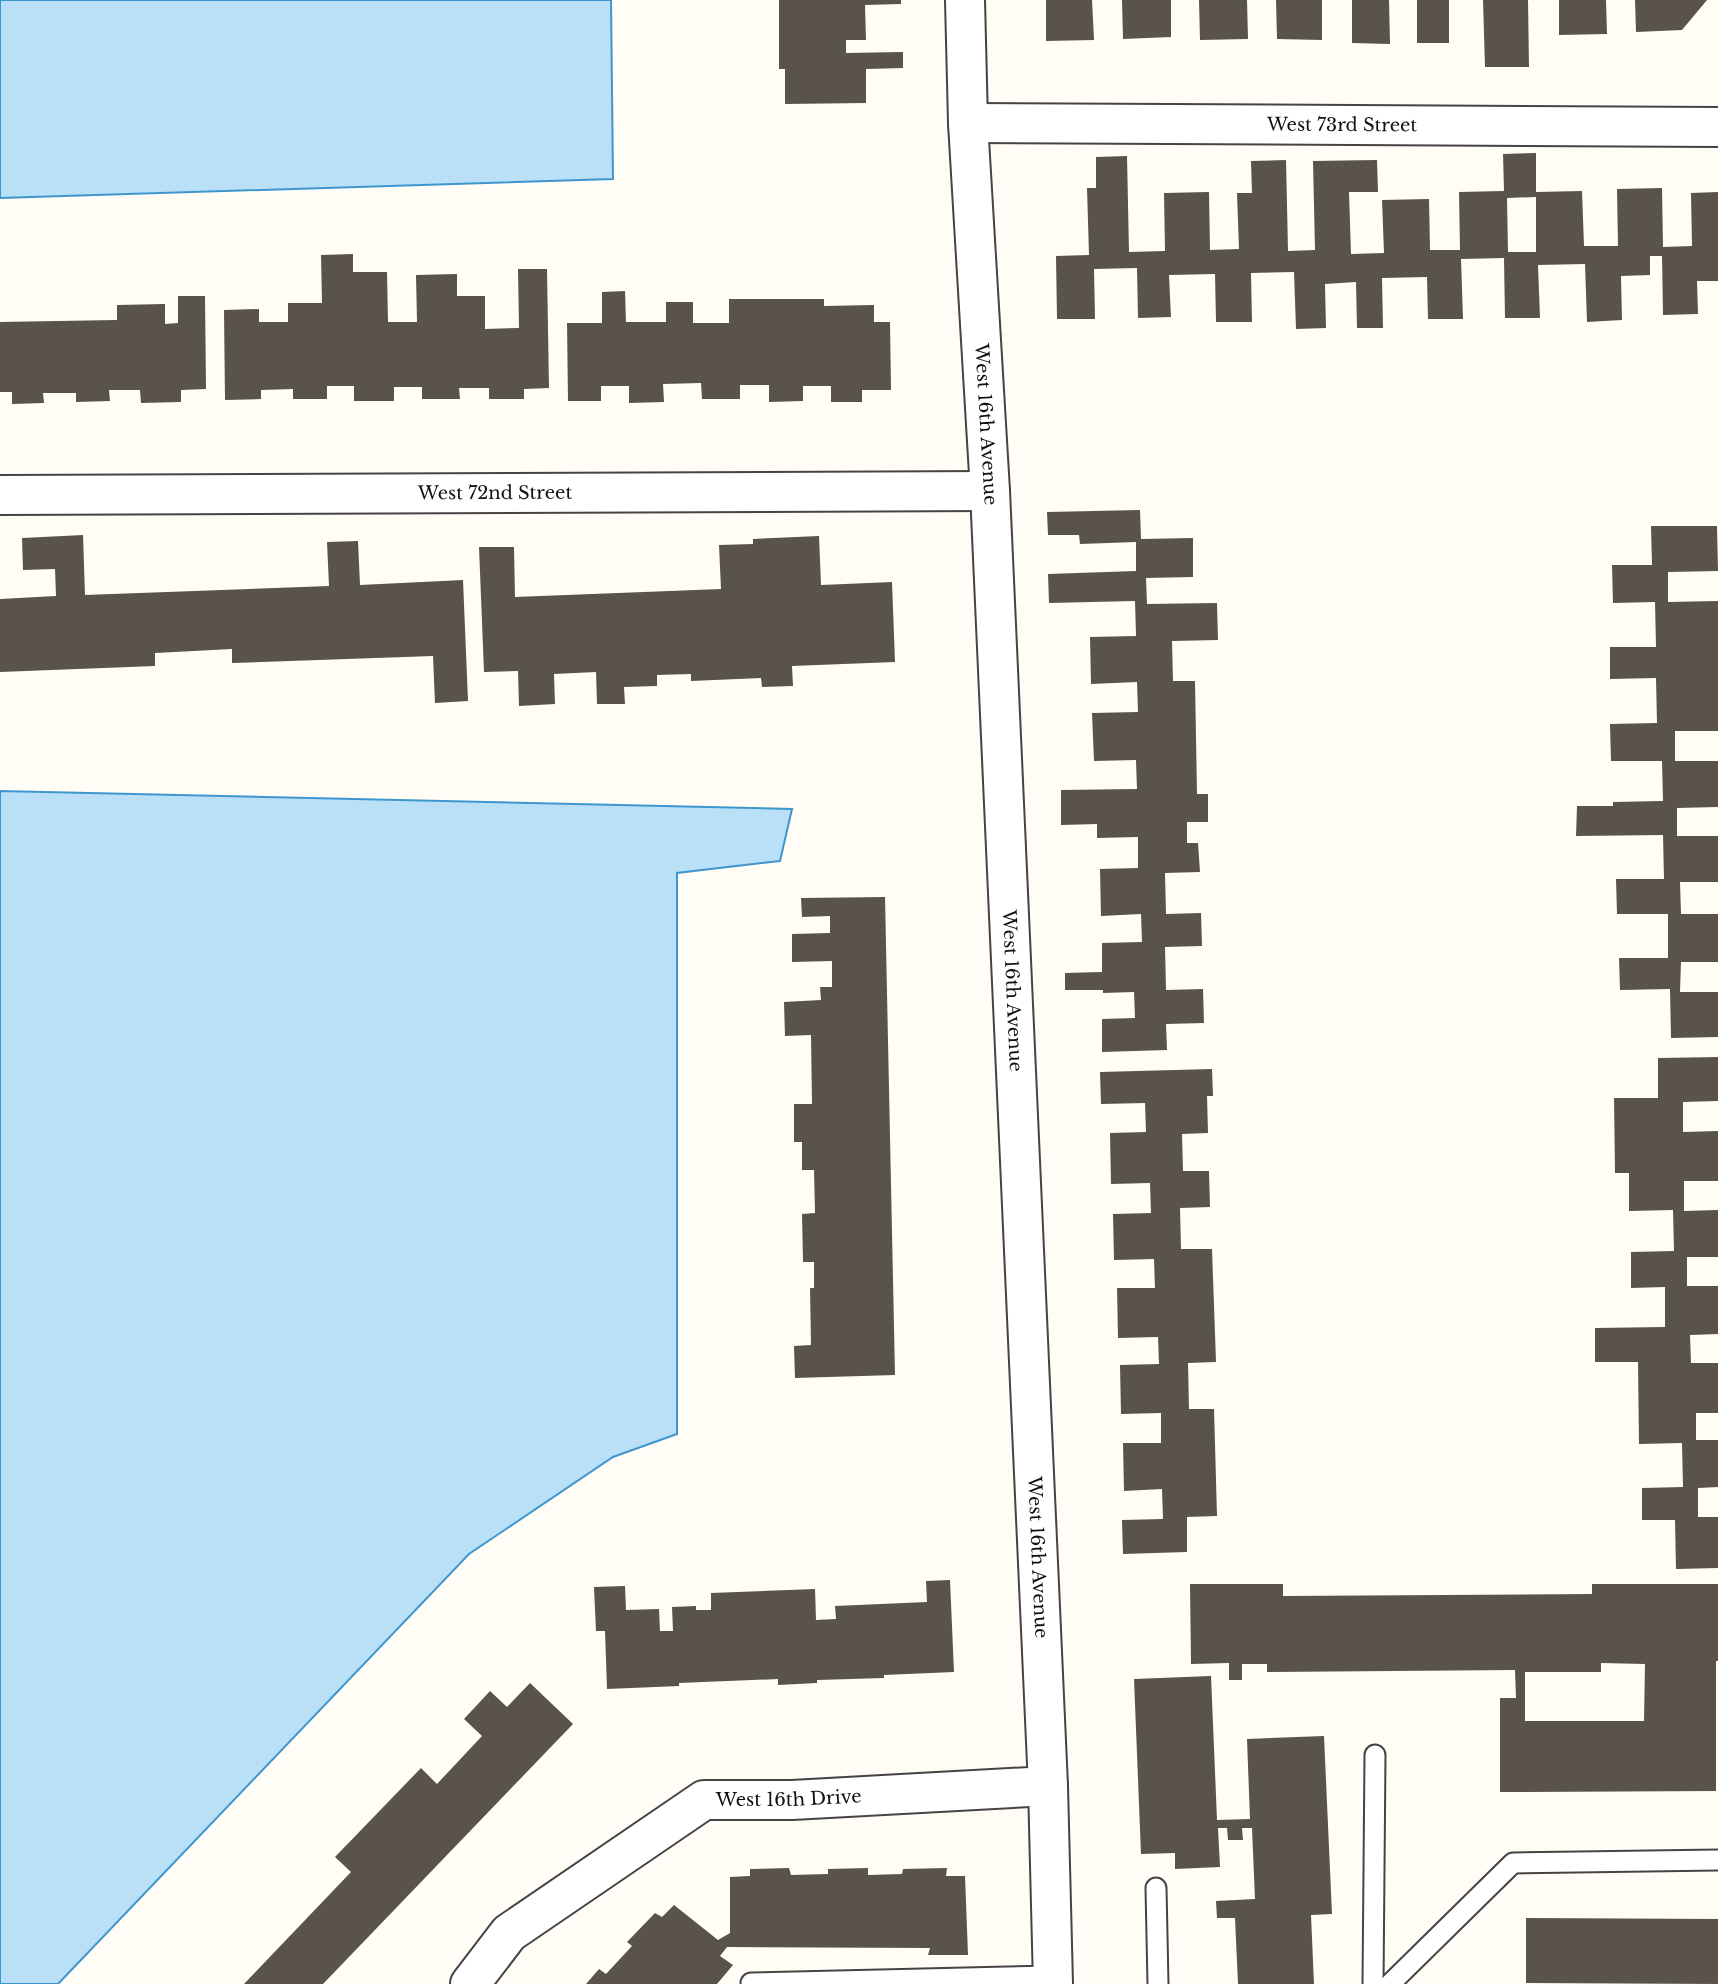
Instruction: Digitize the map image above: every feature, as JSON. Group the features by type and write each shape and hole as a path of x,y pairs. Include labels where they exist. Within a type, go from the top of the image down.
{"street":[{"name":"West 16th Avenue","path":"965,0 968,123 990,491 1048,1786 1053,1980"},
{"name":"West 73rd Street","path":"968,123 1718,127"},
{"name":"West 72nd Street","path":"0,495 990,491"},
{"name":"West 16th Drive","path":"470,1984 509,1933 704,1800 792,1800 1048,1786"}],"lane":[{"path":"1373,1984 1374,1755"},
{"path":"1390,1984 1513,1863 1718,1860"},
{"path":"1156,1888 1158,1984"},
{"path":"751,1983 1053,1980"}],"water":[{"path":"0,0 611,0 613,179 0,198"},
{"path":"0,791 792,809 780,861 677,873 677,1434 613,1457 469,1554 58,1984 0,1984"}],"building":[{"path":"779,0 901,0 901,4 865,5 866,40 846,40 846,53 903,52 903,68 866,69 866,103 785,104 785,69 779,69"},
{"path":"1046,0 1092,0 1094,40 1046,41"},
{"path":"1122,0 1171,0 1171,37 1123,39"},
{"path":"1199,0 1247,0 1248,39 1200,40"},
{"path":"1276,0 1322,0 1322,40 1277,39"},
{"path":"1352,0 1389,0 1390,44 1352,43"},
{"path":"1417,0 1449,0 1449,43 1417,43"},
{"path":"1483,0 1528,0 1529,67 1485,67"},
{"path":"1559,0 1606,0 1607,34 1559,35"},
{"path":"1635,0 1707,0 1682,30 1636,32"},
{"path":"1536,153 1536,192 1582,191 1584,246 1618,246 1617,189 1662,188 1663,247 1692,246 1691,193 1718,192 1718,281 1697,281 1698,314 1663,315 1662,256 1650,256 1650,275 1621,276 1622,320 1587,322 1585,264 1538,265 1540,318 1505,318 1504,258 1461,259 1463,319 1428,319 1427,277 1382,278 1383,328 1357,328 1356,282 1325,284 1326,328 1296,329 1294,272 1251,273 1252,322 1216,322 1215,274 1169,275 1171,317 1138,318 1137,268 1094,269 1095,319 1057,319 1056,256 1089,255 1087,188 1096,188 1096,157 1127,156 1129,252 1165,251 1164,193 1209,192 1210,250 1239,249 1237,193 1252,193 1251,161 1286,160 1288,251 1315,250 1313,161 1377,160 1378,192 1349,192 1351,254 1384,253 1382,200 1429,199 1430,250 1460,250 1459,192 1504,191 1503,154","holes":["1536,197 1536,252 1508,252 1507,198"]},
{"path":"353,254 353,272 387,272 388,322 417,322 416,275 457,274 457,296 485,296 485,329 519,328 518,269 547,269 549,388 524,389 524,399 489,399 489,388 459,388 460,399 422,399 422,387 394,387 394,401 354,401 354,386 327,386 327,399 293,399 293,389 261,390 261,399 225,400 224,310 259,309 259,322 288,322 288,303 322,303 321,255"},
{"path":"625,291 626,322 666,322 666,302 693,302 693,323 729,323 729,299 824,299 824,306 874,305 874,322 890,322 891,390 862,390 862,402 831,402 831,386 803,386 803,401 769,402 769,385 740,385 740,399 702,399 701,383 663,384 664,402 629,403 629,386 601,386 601,401 568,401 567,323 602,323 602,292"},
{"path":"178,296 205,296 206,389 181,390 181,402 141,403 140,390 109,390 110,401 76,402 76,393 43,393 44,403 12,404 12,392 0,392 0,322 117,320 117,305 165,304 165,324 178,323"},
{"path":"1140,510 1141,539 1193,538 1193,577 1146,578 1147,604 1217,603 1218,640 1172,641 1173,681 1195,681 1197,794 1208,794 1208,822 1187,822 1187,843 1198,843 1200,872 1165,873 1166,914 1201,913 1202,946 1165,947 1166,990 1203,989 1204,1023 1166,1024 1167,1050 1102,1052 1102,1019 1135,1018 1134,992 1065,990 1065,973 1102,972 1102,943 1142,942 1141,914 1101,916 1100,869 1138,868 1138,837 1097,838 1097,824 1061,825 1061,790 1137,789 1136,760 1094,761 1092,713 1138,712 1137,682 1091,684 1090,637 1136,636 1135,601 1049,603 1048,574 1136,571 1136,542 1080,544 1079,535 1048,535 1047,512"},
{"path":"1651,526 1717,526 1718,571 1668,572 1668,602 1718,601 1718,731 1675,731 1675,761 1718,761 1718,807 1677,808 1677,836 1718,836 1718,882 1680,882 1681,914 1718,914 1718,962 1681,962 1680,992 1718,992 1718,1037 1671,1038 1670,989 1620,990 1619,958 1668,958 1668,914 1617,914 1616,879 1664,879 1663,835 1576,836 1577,806 1663,801 1662,761 1611,761 1610,724 1657,723 1656,678 1610,679 1610,647 1656,647 1655,602 1613,603 1612,565 1652,565"},
{"path":"83,535 85,595 329,586 327,542 358,541 360,585 463,580 468,701 435,703 433,656 232,663 232,649 155,653 155,666 0,672 0,599 56,596 55,569 23,570 22,538"},
{"path":"819,536 821,585 892,582 895,662 792,666 793,686 762,687 761,678 691,681 691,674 657,675 657,686 624,687 625,704 597,704 596,672 554,674 555,704 519,706 518,671 484,672 479,547 514,547 515,597 721,589 719,545 753,544 753,539"},
{"path":"885,897 895,1375 795,1378 794,1346 811,1345 810,1288 814,1288 814,1262 803,1262 802,1214 815,1213 814,1170 802,1170 802,1142 794,1142 794,1104 812,1104 811,1035 785,1036 784,1002 821,1000 820,987 832,987 832,961 792,962 792,934 830,933 830,916 802,917 801,898"},
{"path":"1718,1057 1718,1101 1683,1102 1683,1132 1718,1131 1718,1181 1684,1181 1684,1211 1718,1210 1718,1257 1687,1257 1687,1286 1718,1286 1718,1334 1690,1335 1691,1363 1718,1363 1718,1413 1696,1413 1696,1440 1718,1440 1718,1487 1698,1488 1698,1517 1718,1517 1718,1568 1676,1569 1675,1520 1642,1520 1642,1488 1683,1487 1682,1443 1639,1444 1638,1362 1595,1362 1595,1328 1665,1327 1665,1287 1631,1288 1631,1252 1674,1251 1673,1210 1629,1211 1629,1173 1615,1173 1614,1098 1658,1098 1658,1058"},
{"path":"1212,1069 1213,1096 1207,1096 1208,1133 1182,1134 1183,1171 1209,1171 1210,1207 1180,1208 1181,1249 1212,1249 1216,1362 1188,1363 1189,1409 1214,1409 1217,1516 1187,1517 1187,1552 1123,1554 1122,1520 1163,1519 1162,1489 1124,1491 1123,1443 1161,1443 1161,1413 1121,1414 1120,1365 1159,1364 1158,1337 1118,1338 1117,1288 1155,1288 1154,1259 1114,1260 1113,1214 1151,1213 1150,1183 1111,1184 1110,1133 1146,1132 1145,1103 1101,1104 1100,1072"},
{"path":"950,1580 954,1672 884,1675 884,1678 817,1680 817,1683 778,1685 778,1679 607,1689 605,1631 596,1631 594,1587 625,1586 626,1610 659,1609 660,1631 673,1631 672,1607 696,1606 696,1610 711,1610 711,1593 815,1589 816,1620 836,1619 835,1606 927,1602 926,1581"},
{"path":"1190,1584 1283,1584 1283,1596 1592,1594 1592,1584 1718,1584 1716,1791 1500,1792 1500,1698 1516,1698 1515,1670 1267,1672 1267,1664 1242,1664 1242,1680 1229,1680 1229,1663 1191,1664","holes":["1601,1663 1645,1664 1644,1721 1525,1721 1525,1672 1601,1672"]},
{"path":"1211,1676 1217,1820 1250,1819 1247,1739 1324,1736 1332,1914 1311,1915 1314,1984 1238,1984 1235,1918 1217,1918 1216,1901 1255,1899 1252,1828 1242,1828 1243,1840 1228,1840 1227,1828 1218,1828 1220,1867 1175,1869 1175,1853 1141,1854 1134,1679"},
{"path":"530,1683 573,1724 323,1984 244,1984 351,1872 335,1857 421,1768 437,1784 482,1736 464,1719 490,1691 507,1707"},
{"path":"789,1868 791,1875 828,1874 828,1869 868,1868 868,1875 902,1874 903,1869 947,1868 946,1876 965,1876 968,1955 928,1955 930,1948 727,1947 720,1956 733,1965 717,1984 586,1984 599,1969 606,1974 632,1946 627,1942 655,1913 662,1917 674,1905 718,1940 730,1933 730,1877 750,1876 750,1869"},
{"path":"1526,1918 1718,1919 1718,1984 1526,1983"}]}
